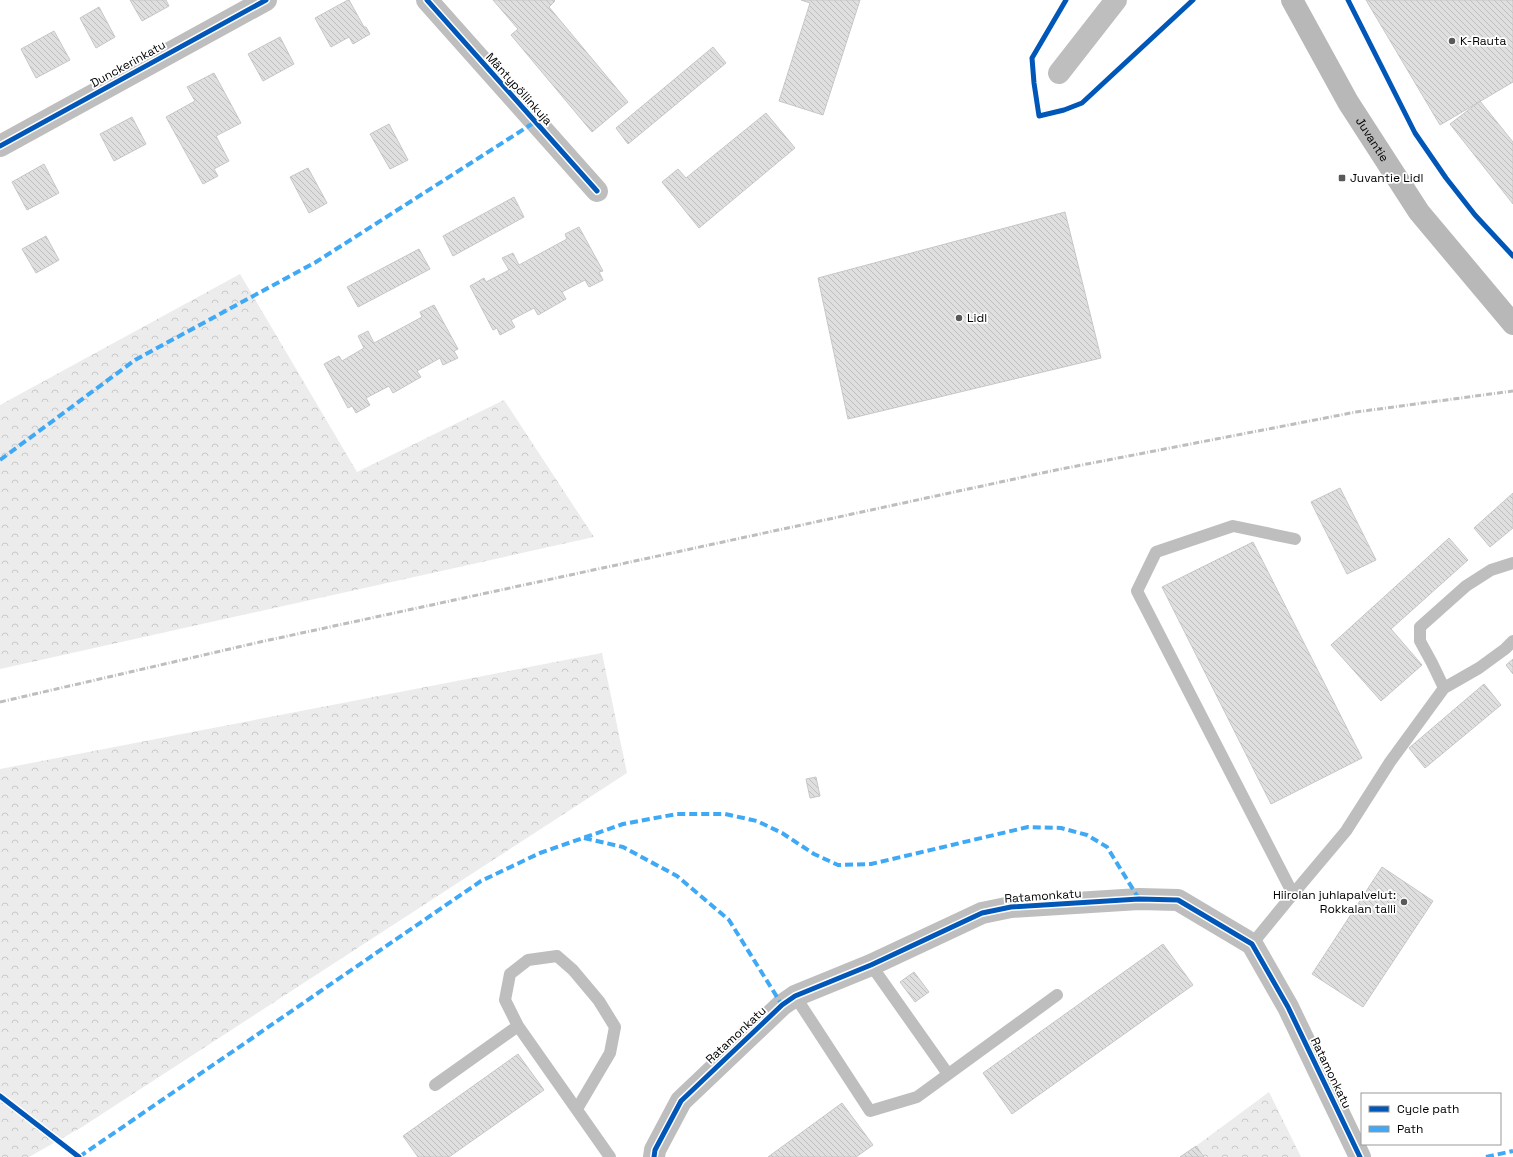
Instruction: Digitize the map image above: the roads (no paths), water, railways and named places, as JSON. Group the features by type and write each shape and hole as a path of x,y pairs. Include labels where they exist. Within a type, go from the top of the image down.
{"main road":[{"name":"Juvantie","path":"1292,0 1348,102 1419,212 1513,324"}],"street":[{"name":"Dunckerinkatu","path":"0,146 266,0"},
{"name":"Mäntypöllinkuja","path":"427,0 597,191"},
{"path":"1059,73 1116,0"},
{"name":"Ratamonkatu","path":"650,1155 681,1101 782,1005 795,996 871,965 982,913 1011,907 1124,900 1178,900 1252,944 1288,1007 1360,1157"}],"lane":[{"path":"1293,894 1137,591 1156,552 1233,526 1295,539"},
{"path":"1444,688 1420,642 1420,627 1466,586 1491,570 1513,563"},
{"path":"1252,944 1346,831 1390,762 1444,688 1479,668 1505,650 1513,641"},
{"path":"577,1109 610,1053 615,1027 599,1001 573,970 557,956 528,960 510,974 504,1000 518,1026 610,1157"},
{"path":"871,965 948,1074"},
{"path":"795,996 870,1111 917,1096 1057,995"},
{"path":"435,1086 518,1026"}],"railway":[{"path":"0,702 260,642 1056,470 1356,412 1513,391"}],"place":[{"name":"K-Rauta","path":"1452,41"},
{"name":"Juvantie Lidl","path":"1342,178"},
{"name":"Lidl","path":"959,318"},
{"name":"Hiirolan juhlapalvelut: Rokkalan talli","path":"1404,902"}]}
